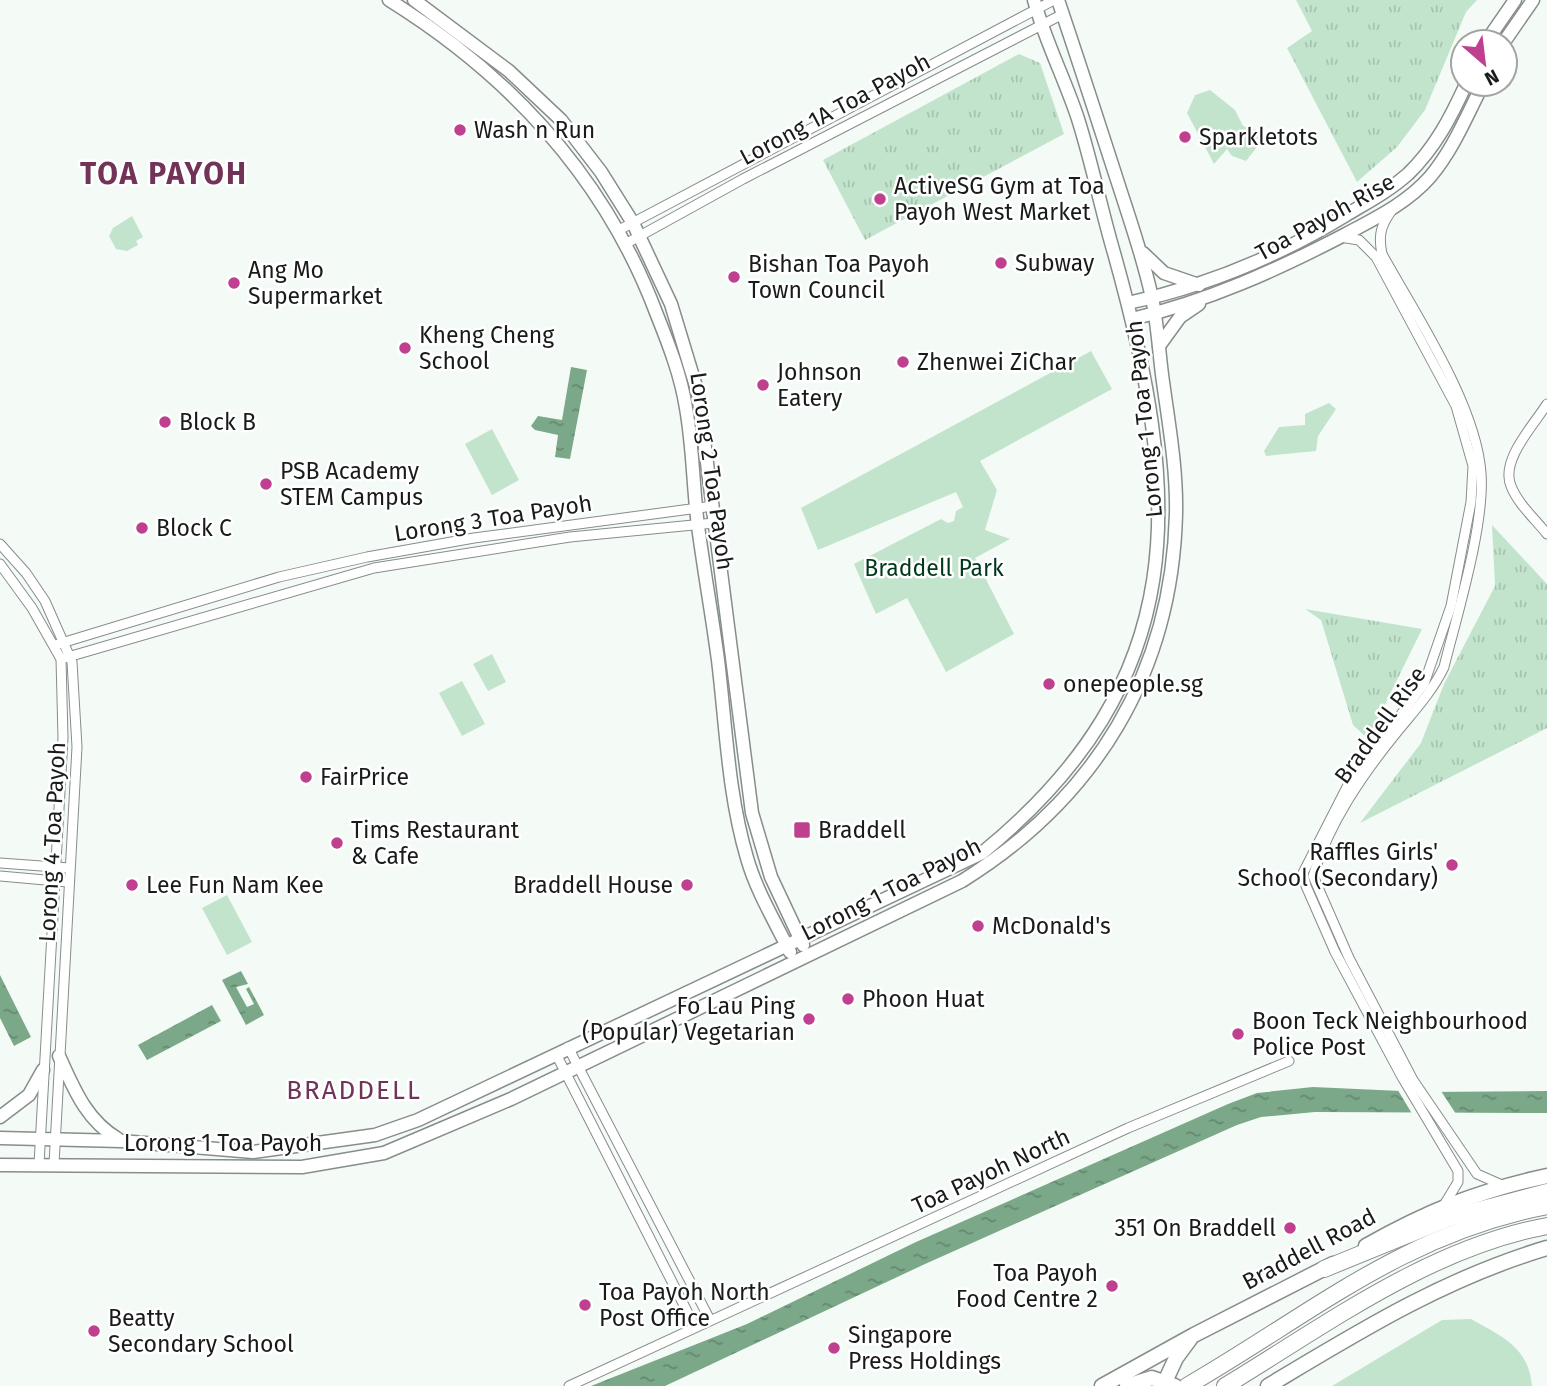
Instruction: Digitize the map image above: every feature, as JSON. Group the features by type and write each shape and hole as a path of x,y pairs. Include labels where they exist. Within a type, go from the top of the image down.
{"highway":[{"path":"1324,1269 1449,1218 1547,1192"},
{"path":"1187,1386 1375,1268 1437,1239 1482,1222 1547,1206"},
{"path":"1225,1386 1418,1272 1487,1242 1547,1226"},
{"path":"1418,1272 1489,1247 1547,1235"}],"main road":[{"name":"Lorong 2 Toa Payoh","path":"388,0 428,24 477,61 527,106 558,142 619,230 643,278 678,375 686,407 698,524 727,733 730,779 741,838 755,880 795,961"},
{"name":"Lorong 2 Toa Payoh","path":"414,0 462,33 537,96 596,164 634,223 671,304 693,370 752,813 771,877 808,955"},
{"name":"Lorong 1 Toa Payoh","path":"0,1165 260,1167 344,1162 384,1153 423,1139 565,1073 962,881 992,863 1062,802 1100,755 1147,670 1163,617 1174,553 1174,469 1155,314 1140,250 1063,14 1056,0"},
{"path":"1496,28 1515,0"},
{"path":"1514,28 1533,0"},
{"name":"Lorong 1 Toa Payoh","path":"0,1138 121,1141 253,1153 375,1135 418,1120 982,853 1032,810 1087,745 1135,660 1157,561 1160,505 1157,454 1132,319 1078,120 1035,4"},
{"name":"Toa Payoh Rise","path":"1128,303 1199,285 1270,257 1381,195 1409,173 1432,147 1451,119 1460,98"},
{"name":"Toa Payoh Rise","path":"1132,319 1211,296 1276,271 1393,208 1428,178 1452,148 1476,98"},
{"path":"1140,250 1164,273 1199,285"},
{"path":"1159,347 1181,317 1211,296"},
{"path":"1087,745 1093,755 1100,755"},
{"path":"59,1056 87,1112 102,1130 121,1141"},
{"path":"0,1117 29,1095 43,1070"},
{"name":"Braddell Road","path":"1102,1386 1444,1205 1502,1185 1547,1176"},
{"path":"1268,1386 1359,1331 1441,1287 1499,1263 1547,1248"},
{"path":"1127,1386 1143,1379 1167,1384 1194,1335"},
{"path":"1275,1386 1294,1370"}],"street":[{"name":"Lorong 1A Toa Payoh","path":"619,230 1035,4 1056,0"},
{"name":"Lorong 1A Toa Payoh","path":"626,243 737,182 1063,14"},
{"path":"731,170 737,182"},
{"name":"Braddell Rise","path":"1393,208 1381,229 1379,238 1382,254 1461,402 1473,466 1471,502 1451,606 1431,670 1424,684 1349,783 1303,873 1306,886 1335,952 1458,1171 1458,1182 1444,1205"},
{"name":"Braddell Rise","path":"1339,237 1359,240 1376,257 1464,421"},
{"path":"1547,404 1516,451 1509,478 1517,496 1547,534"},
{"name":"Lorong 3 Toa Payoh","path":"55,645 279,577 367,556 474,538 713,506"},
{"name":"Lorong 3 Toa Payoh","path":"61,659 374,568 570,537 714,523"},
{"name":"Lorong 4 Toa Payoh","path":"0,544 26,573 71,655 77,747 54,1164"},
{"name":"Lorong 4 Toa Payoh","path":"0,564 55,645 61,659 63,738 39,1164"},
{"path":"279,577 283,594"},
{"path":"0,863 69,868"},
{"path":"0,876 68,883"},
{"path":"568,1047 710,1321"},
{"path":"556,1054 695,1327"},
{"name":"Toa Payoh North","path":"569,1386 1128,1128 1289,1061"},
{"name":"Braddell Rise","path":"1409,1082 1439,1118 1477,1174 1502,1185"}],"green space":[{"path":"1296,0 1477,0 1466,12 1459,28 1449,28 1449,53 1425,110 1397,147 1357,182 1287,48 1312,31"},
{"path":"1019,54 1040,63 1064,134 865,240 823,160"},
{"path":"1210,90 1235,110 1243,126 1260,131 1257,147 1246,161 1232,156 1227,149 1214,164 1187,113 1195,95"},
{"path":"132,216 143,237 136,241 138,245 127,251 116,249 109,236 113,228"},
{"name":"Braddell Park","path":"1091,351 1112,389 980,461 997,490 985,530 1010,539 975,558 1014,634 946,672 907,598 876,614 854,564 941,519 948,523 954,521 956,511 963,507 956,492 818,550 801,508"},
{"path":"1329,403 1336,409 1318,436 1316,451 1266,456 1264,451 1279,427 1305,425 1305,414"},
{"path":"492,429 519,480 492,495 465,444"},
{"path":"1492,525 1547,584 1547,728 1360,823 1421,743 1444,684 1495,586"},
{"path":"1305,609 1422,629 1368,739 1353,725 1321,620"},
{"path":"492,654 506,682 488,691 473,664"},
{"path":"462,681 485,724 462,736 439,693"},
{"path":"227,895 252,942 227,955 202,908"},
{"path":"1471,1319 1512,1344 1525,1361 1532,1386 1332,1386 1442,1320"}],"water":[{"path":"571,367 587,370 570,459 555,457 558,435 535,430 531,426 538,416 562,420"},
{"path":"241,971 248,984 236,987 247,1007 254,1004 246,989 249,987 264,1015 246,1025 222,980"},
{"path":"0,975 31,1037 14,1046 0,1018"},
{"path":"212,1005 221,1021 147,1060 138,1045"},
{"path":"1313,1087 1423,1092 1547,1091 1547,1113 1315,1112 1261,1117 1237,1125 925,1264 665,1386 591,1386 747,1324 916,1242 1228,1104 1257,1093"}],"pier":[{"path":"1396,1087 1439,1088 1458,1117 1414,1117"}],"place":[{"name":"Wash n Run","path":"460,130"},
{"name":"Sparkletots","path":"1185,137"},
{"name":"ActiveSG Gym at Toa Payoh West Market","path":"880,199"},
{"name":"Subway","path":"1001,263"},
{"name":"Bishan Toa Payoh Town Council","path":"734,277"},
{"name":"Ang Mo Supermarket","path":"234,283"},
{"name":"Kheng Cheng School","path":"405,348"},
{"name":"Zhenwei ZiChar","path":"903,362"},
{"name":"Johnson Eatery","path":"763,385"},
{"name":"Block B","path":"165,422"},
{"name":"PSB Academy STEM Campus","path":"266,484"},
{"name":"Block C","path":"142,528"},
{"name":"onepeople.sg","path":"1049,684"},
{"name":"FairPrice","path":"306,777"},
{"name":"Braddell","path":"802,830"},
{"name":"Tims Restaurant & Cafe","path":"337,843"},
{"name":"Raffles Girls' School (Secondary)","path":"1452,865"},
{"name":"Lee Fun Nam Kee","path":"132,885"},
{"name":"Braddell House","path":"687,885"},
{"name":"McDonald's","path":"978,926"},
{"name":"Phoon Huat","path":"848,999"},
{"name":"Fo Lau Ping (Popular) Vegetarian","path":"809,1019"},
{"name":"Boon Teck Neighbourhood Police Post","path":"1238,1034"},
{"name":"351 On Braddell","path":"1290,1228"},
{"name":"Toa Payoh Food Centre 2","path":"1112,1286"},
{"name":"Toa Payoh North Post Office","path":"585,1305"},
{"name":"Beatty Secondary School","path":"94,1331"},
{"name":"Singapore Press Holdings","path":"834,1348"}],"district":[{"name":"TOA PAYOH","path":"164,174"},
{"name":"BRADDELL","path":"354,1090"}]}
